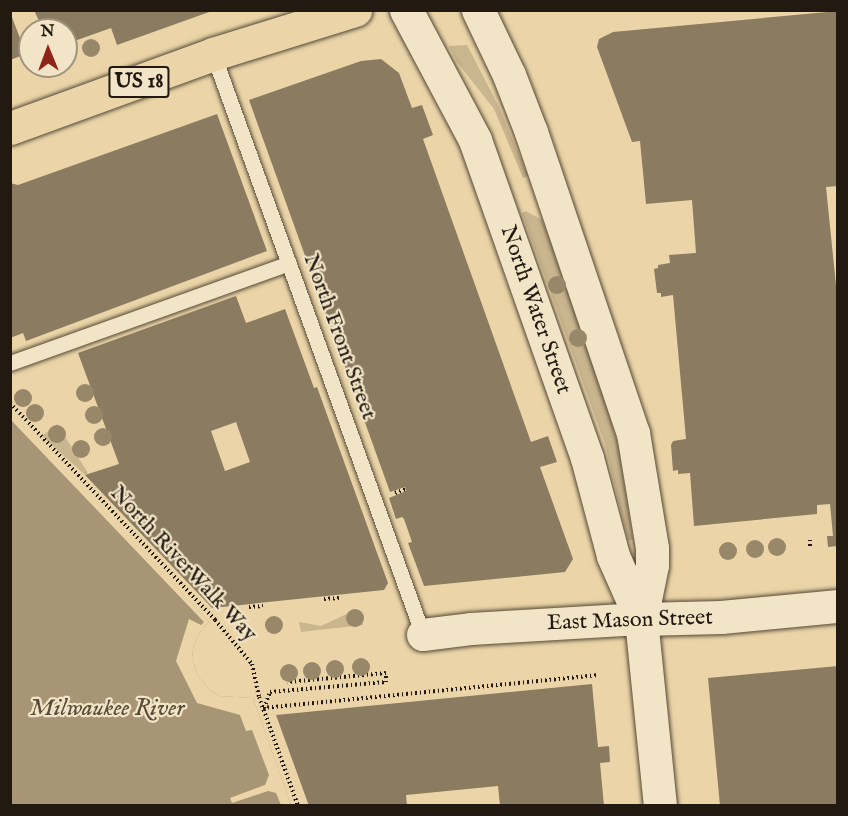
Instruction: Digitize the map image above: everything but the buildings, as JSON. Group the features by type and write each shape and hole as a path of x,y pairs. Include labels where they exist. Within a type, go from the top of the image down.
{"main road":[{"name":"US 18","path":"10,128 213,54 356,10"},
{"name":"North Water Street","path":"406,10 475,140 588,458 613,556 641,619"},
{"name":"North Water Street","path":"478,10 505,66 531,132 633,433 652,548 652,565 641,619 660,806"},
{"name":"East Mason Street","path":"641,619 722,617 837,606"}],"street":[{"name":"East Mason Street","path":"423,635 483,628 641,619"}],"lane":[{"name":"North Front Street","path":"213,54 423,635"},
{"path":"10,363 289,264"}],"path":[{"name":"North RiverWalk Way","path":"11,404 215,620 252,664 263,708 298,806"},
{"path":"810,540 810,548"},
{"path":"324,600 339,598"},
{"path":"249,607 263,606"},
{"path":"287,682 386,673 386,682 270,692 263,708 598,675"}],"shaded area":[{"path":"467,45 499,107 528,176 523,178 494,109 457,62 449,46"},
{"path":"526,211 542,220 544,224 602,388 618,445 633,540 628,540 605,444 522,213"},
{"path":"57,424 88,473 85,475 42,436"},
{"path":"353,611 362,613 363,625 301,632 299,622 321,626"}],"water":[{"name":"Milwaukee River","path":"10,412 209,622 199,633 193,649 192,658 198,676 211,691 219,696 253,698 291,805 11,805"}],"pier":[{"path":"11,412 209,622 199,633 193,649 192,658 198,676 211,691 219,696 253,698 291,805 281,805 276,793 268,791 232,803 230,798 265,785 269,775 252,730 246,731 240,715 197,703 176,661 189,619 201,625 204,622 11,420"}]}
